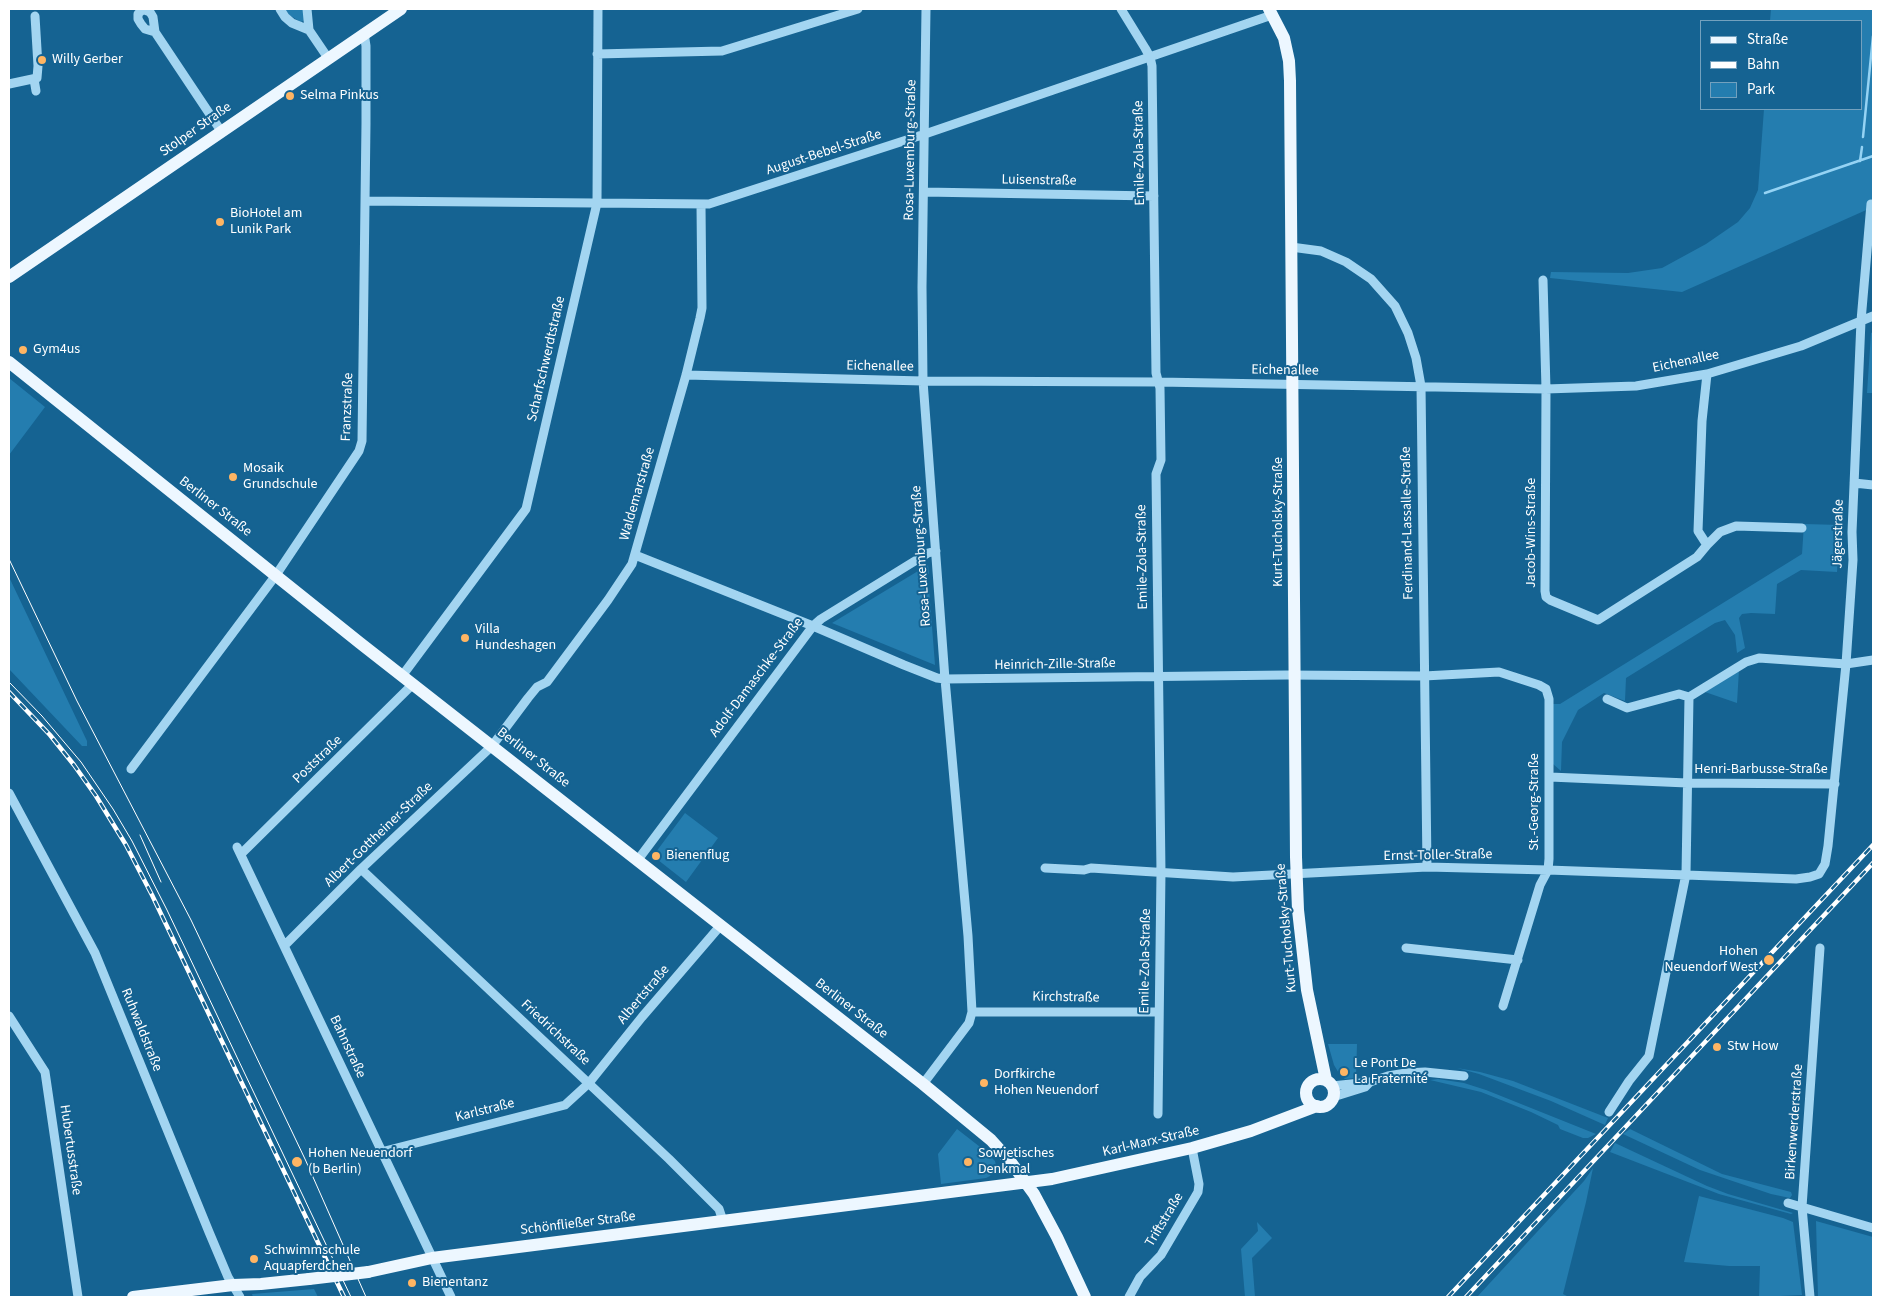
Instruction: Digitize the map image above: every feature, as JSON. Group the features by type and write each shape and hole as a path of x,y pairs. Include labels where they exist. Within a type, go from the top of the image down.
{"main road":[{"name":"Stolper Straße","path":"9,277 401,9"},
{"name":"Kurt-Tucholsky-Straße","path":"1270,12 1284,38 1289,61 1297,874 1302,954 1307,990 1326,1086"},
{"name":"Berliner Straße","path":"10,365 402,676 923,1084 996,1144 1027,1183 1048,1217 1085,1297"},
{"name":"Karl-Marx-Straße","path":"1027,1183 1068,1176 1192,1148 1251,1131 1317,1106 1325,1106 1326,1086 1307,1087 1307,1096 1279,1120"},
{"path":"1307,1096 1309,1101 1317,1106"},
{"name":"Schönfließer Straße","path":"133,1297 368,1272 432,1258 1027,1183"}],"street":[{"path":"280,9 292,23 308,30 328,58"},
{"path":"307,9 308,30"},
{"name":"Scharfschwerdtstraße","path":"402,676 526,509 597,203 598,9"},
{"path":"597,54 713,52 858,9"},
{"name":"Rosa-Luxemburg-Straße","path":"926,9 922,287 923,381 945,679 968,936 972,1012"},
{"name":"Emile-Zola-Straße","path":"1121,9 1150,57 1152,66 1156,373 1160,388 1161,460 1156,474 1161,872 1158,1114"},
{"name":"August-Bebel-Straße","path":"365,201 701,205 925,134 1150,57 1270,12"},
{"path":"9,84 37,78 35,16"},
{"path":"155,32 221,131"},
{"name":"Franzstraße","path":"131,769 276,575 359,451 362,441 365,201 366,46 364,33"},
{"path":"34,79 36,91"},
{"name":"Luisenstraße","path":"924,192 1154,196"},
{"name":"Jägerstraße","path":"1825,864 1835,784 1846,664 1853,560 1854,483 1862,321 1871,204"},
{"name":"Waldemarstraße","path":"492,746 537,687 547,682 608,600 632,564 686,375 702,308 701,205"},
{"name":"Ferdinand-Lassalle-Straße","path":"1292,247 1321,251 1346,262 1370,279 1394,306 1408,333 1416,358 1421,386 1427,867"},
{"name":"Jacob-Wins-Straße","path":"1543,280 1546,389 1546,597 1598,620 1697,556 1720,532 1736,526 1802,528"},
{"name":"Eichenallee","path":"686,375 923,381 1158,382 1546,389 1636,386 1707,374 1801,346 1873,316"},
{"path":"1707,374 1702,421 1698,531 1707,544"},
{"path":"1854,483 1873,485"},
{"name":"Adolf-Damaschke-Straße","path":"637,861 813,626 821,619 928,553 936,551"},
{"name":"Heinrich-Zille-Straße","path":"635,555 912,668 945,679 1295,675 1424,676 1499,672"},
{"path":"1607,699 1627,708 1680,694 1689,697 1746,662 1759,658 1846,664 1873,660"},
{"name":"St.-Georg-Straße","path":"1499,672 1532,682 1546,689 1549,699 1550,778 1548,870 1540,885 1503,1006"},
{"name":"Poststraße","path":"239,851 413,684"},
{"name":"Henri-Barbusse-Straße","path":"1609,1112 1629,1081 1649,1056 1686,874 1689,697"},
{"name":"Albert-Gottheiner-Straße","path":"285,945 361,869 492,746"},
{"name":"Henri-Barbusse-Straße","path":"1550,778 1687,783 1835,784"},
{"name":"Ruhwaldstraße","path":"9,793 95,953 209,1232 240,1297"},
{"name":"Bahnstraße","path":"239,851 451,1297"},
{"name":"Ernst-Toller-Straße","path":"1045,868 1084,870 1091,868 1233,878 1427,867 1796,879 1820,874 1825,864"},
{"name":"Friedrichstraße","path":"361,869 589,1083 719,1209 723,1221"},
{"name":"Albertstraße","path":"589,1083 642,1017 721,926"},
{"path":"1406,948 1518,960"},
{"name":"Birkenwerderstraße","path":"1810,1297 1802,1207 1820,948"},
{"path":"923,1084 969,1023 972,1012"},
{"name":"Kirchstraße","path":"972,1012 1159,1012"},
{"name":"Hubertusstraße","path":"9,1016 45,1072 78,1297"},
{"name":"Karl-Marx-Straße","path":"1326,1086 1365,1087 1370,1082 1406,1073 1425,1072 1464,1076"},
{"name":"Karlstraße","path":"381,1152 565,1105 589,1083"},
{"name":"Triftstraße","path":"1128,1297 1140,1277 1161,1255 1198,1192 1199,1184 1192,1148"},
{"path":"1788,1203 1873,1228"}],"green space":[{"path":"285,9 305,9 305,20 301,22 289,15"},
{"path":"1771,9 1873,9 1873,207 1682,292 1550,278 1551,272 1628,273 1662,268 1706,244 1738,222 1750,208 1758,190 1764,110 1862,110 1862,20 1770,20"},
{"path":"1873,332 1873,393 1867,393 1871,333"},
{"path":"9,378 45,407 9,455"},
{"path":"1804,524 1840,525 1837,572 1801,570 1777,584 1775,614 1742,614 1739,618 1745,648 1737,653 1735,635 1725,620 1715,623 1626,678 1625,701 1604,693 1578,710 1562,742 1561,771 1553,764 1552,704 1560,704 1802,554"},
{"path":"928,565 929,574 922,575 923,588 929,588 935,665 832,623"},
{"path":"9,577 87,741 87,746 82,746 9,669"},
{"path":"1739,670 1737,703 1705,692"},
{"path":"685,813 718,838 686,882 653,856"},
{"path":"1328,1044 1357,1044 1356,1078 1345,1079 1340,1075 1334,1065"},
{"path":"1457,1068 1513,1081 1608,1118 1605,1125 1551,1101 1479,1074"},
{"path":"1438,1079 1464,1083 1486,1090 1596,1134 1583,1138 1560,1129 1558,1125 1531,1112 1481,1092 1430,1080"},
{"path":"957,1129 995,1161 996,1166 990,1176 941,1184 938,1154"},
{"path":"1630,1129 1722,1174 1791,1192 1792,1195 1790,1198 1771,1194 1700,1170 1623,1134"},
{"path":"1615,1143 1707,1186 1793,1213 1719,1194 1610,1152"},
{"path":"1593,1168 1563,1294 1569,1297 1477,1297 1584,1181"},
{"path":"1699,1196 1793,1222 1802,1295 1759,1297 1760,1266 1729,1266 1684,1262"},
{"path":"1816,1221 1873,1237 1873,1297 1818,1297"},
{"path":"1257,1222 1272,1238 1252,1258 1255,1297 1245,1297 1241,1249 1258,1231"},
{"path":"314,1289 318,1297 253,1297 252,1294"}],"waterway":[{"path":"1863,137 1873,36"},
{"path":"1860,161 1862,147"},
{"path":"1765,193 1873,156"}],"tram line":[{"path":"9,559 77,701 191,920 305,1159 366,1297"},
{"path":"9,682 42,716 81,762 132,841 167,910 351,1297"},
{"path":"140,835 161,882"}],"railway":[{"path":"9,692 50,735 74,765 96,796 126,845 152,895 344,1297"},
{"path":"1448,1297 1873,845"},
{"path":"1466,1297 1873,863"}],"place":[{"name":"Willy Gerber","path":"42,60"},
{"name":"Selma Pinkus","path":"290,96"},
{"name":"BioHotel am Lunik Park","path":"220,222"},
{"name":"Gym4us","path":"23,350"},
{"name":"Mosaik Grundschule","path":"233,477"},
{"name":"Villa Hundeshagen","path":"465,638"},
{"name":"Bienenflug","path":"656,856"},
{"name":"Hohen Neuendorf West","path":"1769,960"},
{"name":"Stw How","path":"1717,1047"},
{"name":"Le Pont De La Fraternité","path":"1344,1072"},
{"name":"Dorfkirche Hohen Neuendorf","path":"984,1083"},
{"name":"Hohen Neuendorf (b Berlin)","path":"297,1162"},
{"name":"Sowjetisches Denkmal","path":"968,1162"},
{"name":"Schwimmschule Aquapferdchen","path":"254,1259"},
{"name":"Bienentanz","path":"412,1283"}]}
